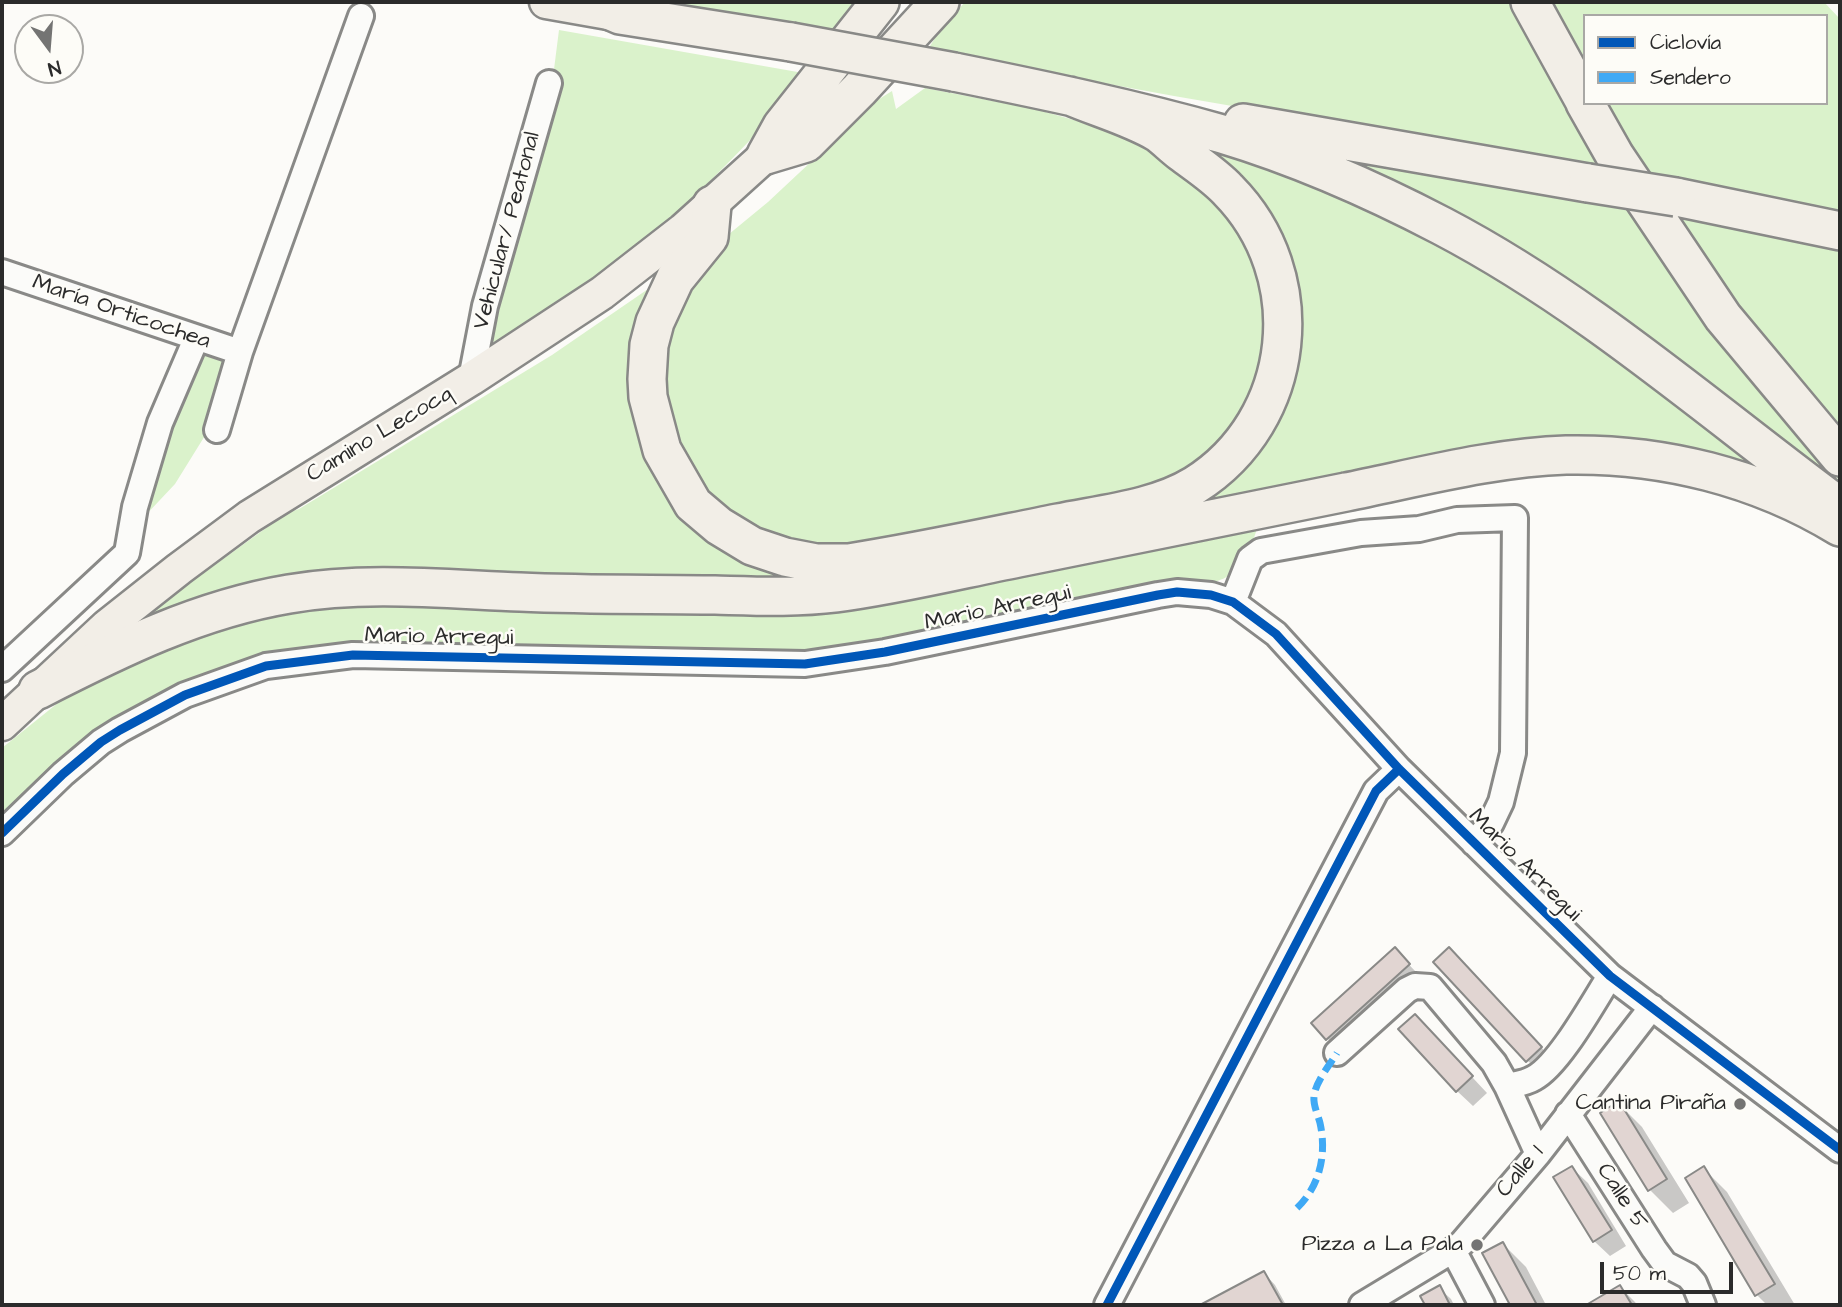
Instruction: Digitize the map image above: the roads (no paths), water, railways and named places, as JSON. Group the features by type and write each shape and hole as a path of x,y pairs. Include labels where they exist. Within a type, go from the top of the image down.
{"highway":[{"path":"766,155 782,127 880,2"},
{"path":"766,155 806,143 940,2"},
{"path":"1530,2 1583,99"},
{"path":"605,8 1070,96 1199,128 1305,163 1442,226 1525,274 1597,321 1840,507"},
{"path":"1070,96 1128,100 1269,128 1676,198 1840,230"},
{"path":"712,205 709,237 675,279 654,322 649,345 647,379 651,414 662,450 693,504 719,527 752,547 785,557 816,563 849,563 1144,505 1195,485 1238,446 1257,420 1280,367 1284,307 1270,255 1259,232 1228,189 1158,134 1070,96"},
{"path":"1586,105 1615,156 1723,317 1840,457"},
{"path":"38,690 166,629 225,609 289,594 349,588 408,587 533,593 819,595 921,578 1460,469 1561,455 1617,455 1725,475 1788,499 1840,527"}],"main road":[{"path":"546,2 605,8"},
{"name":"Camino Lecocq","path":"2,724 107,626 248,517 471,380 602,293 683,230 766,155"}],"street":[{"path":"217,430 240,352 360,16"},
{"name":"Vehicular/ Peatonal","path":"471,380 485,306 548,83"},
{"name":"María Orticochea","path":"2,272 240,352"},
{"path":"2,669 127,553 135,507 160,423 196,339"},
{"path":"1233,602 1250,558 1261,551 1362,533 1419,529 1457,520 1515,518 1513,753 1501,802 1491,823 1474,844"},
{"name":"Mario Arregui","path":"2,833 63,774 101,742 185,695 266,666 353,655 805,664 885,652 1177,592 1211,595 1233,602 1276,634 1399,769 1610,976 1840,1150"},
{"path":"1107,1305 1376,790 1399,769"},
{"path":"1507,1086 1536,1078 1545,1070 1610,976"},
{"path":"1337,1053 1407,990 1423,985 1430,987 1494,1063 1538,1154"},
{"name":"Calle 1","path":"1362,1305 1453,1250 1538,1154 1652,1007"},
{"name":"Calle 5","path":"1568,1114 1654,1249 1665,1264 1688,1276 1695,1283 1703,1305"},
{"path":"1453,1250 1482,1305"}],"place":[{"name":"Cantina Piraña","path":"1740,1104"},
{"name":"Pizza a La Pala","path":"1477,1245"}]}
